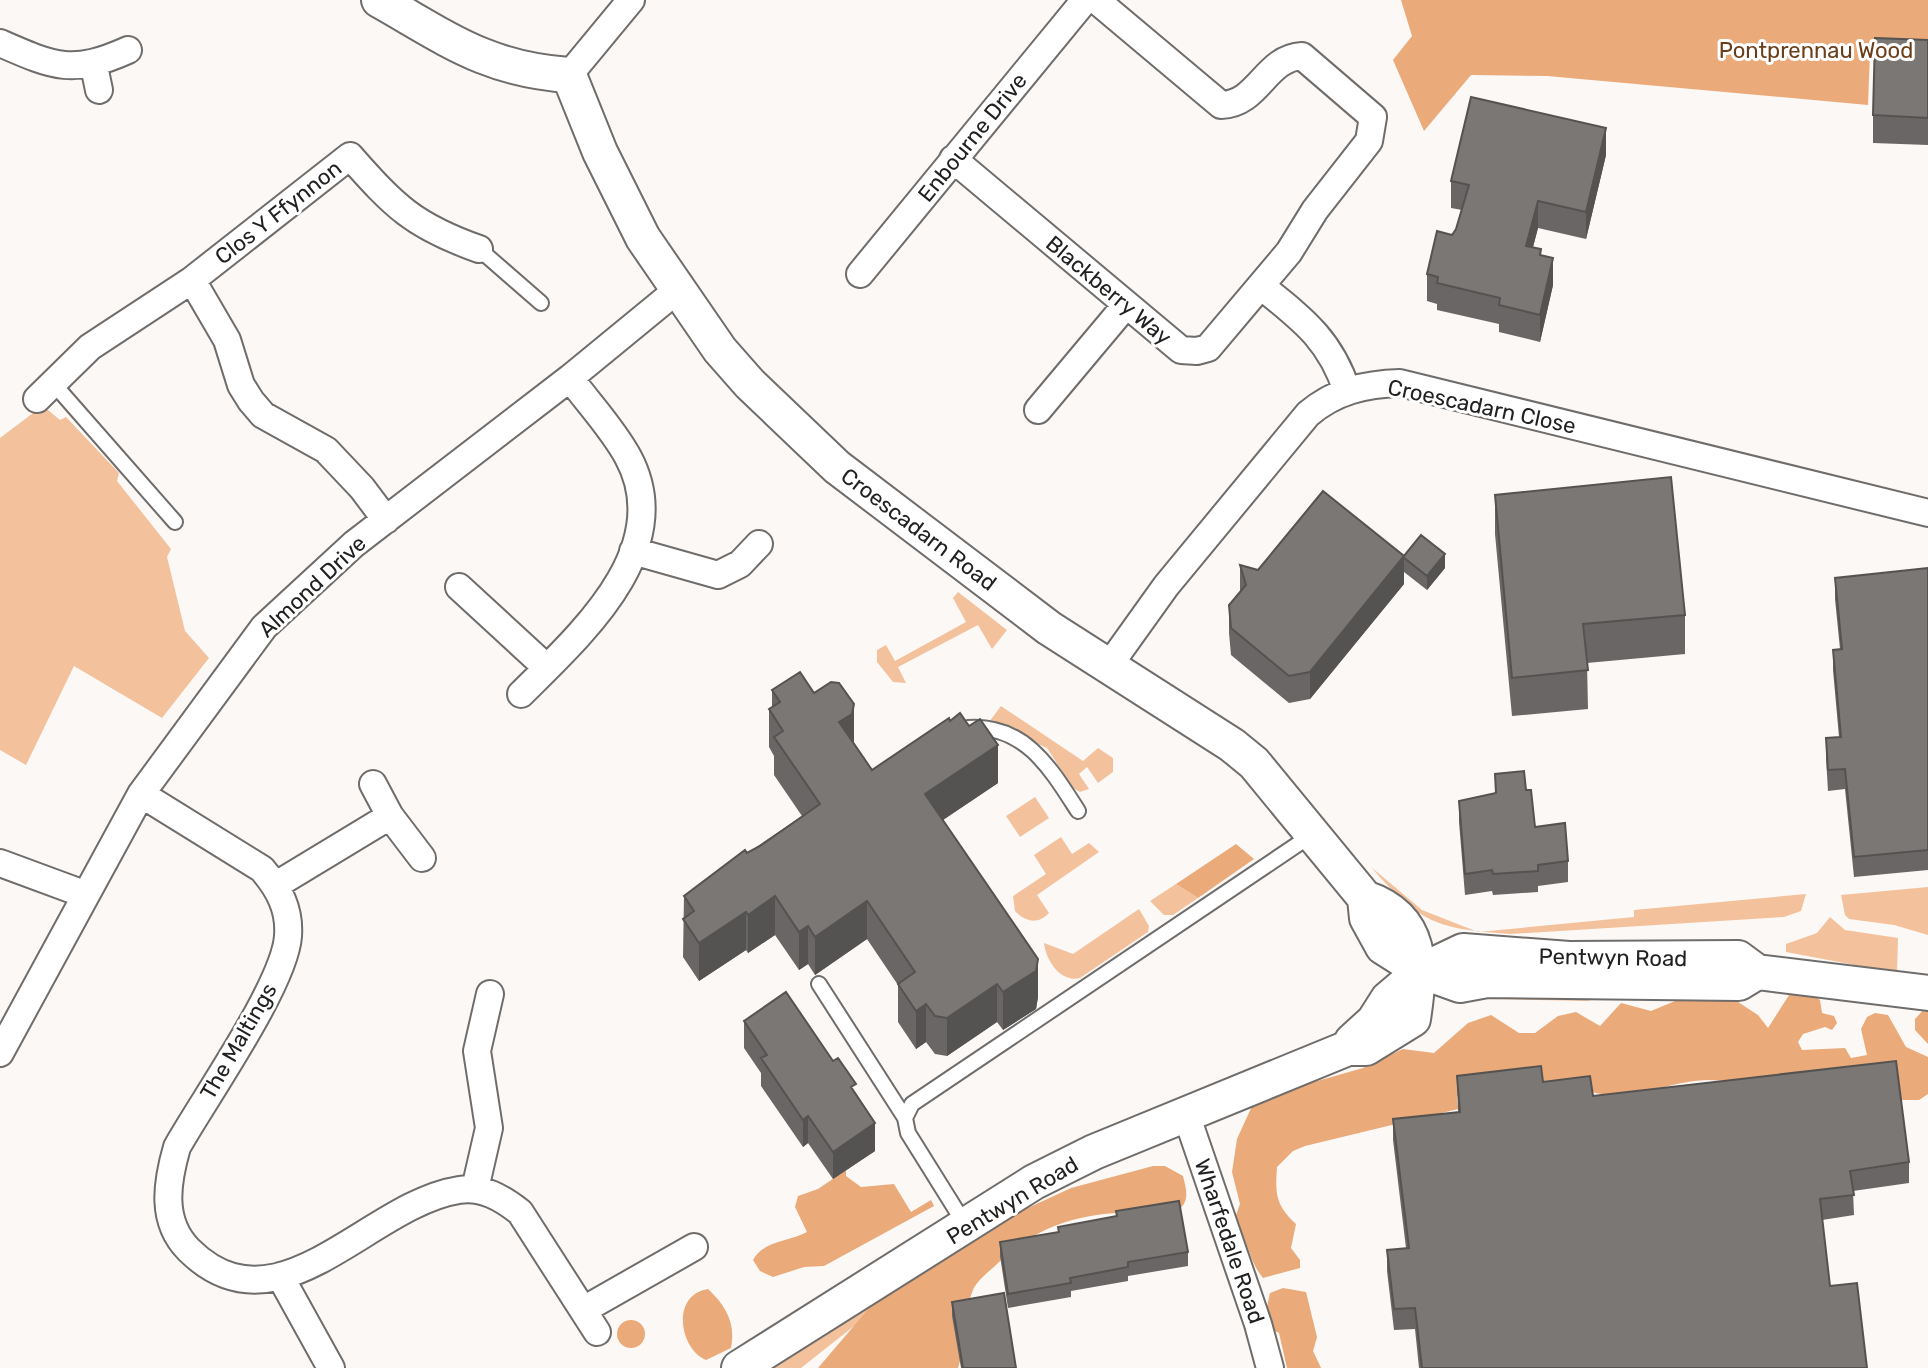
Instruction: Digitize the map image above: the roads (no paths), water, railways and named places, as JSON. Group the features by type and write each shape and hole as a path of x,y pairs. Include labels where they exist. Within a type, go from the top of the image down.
{"street":[{"path":"379,0 481,58 527,72 569,75 631,0"},
{"name":"Enbourne Drive","path":"860,274 1085,0"},
{"name":"Blackberry Way","path":"953,159 1181,350 1208,348 1261,286 1369,141 1374,128 1373,117 1302,56 1289,57 1277,65 1248,98 1235,105 1221,105 1096,0"},
{"path":"0,43 96,78 128,50"},
{"name":"Croescadarn Road","path":"569,75 622,199 676,291 750,384 837,467 1049,628 1232,745 1254,763 1365,898 1386,905 1410,930 1421,971"},
{"name":"Clos Y Ffynnon","path":"45,391 90,347 192,280 350,156 395,206 417,223 479,249"},
{"name":"Clos Y Ffynnon","path":"192,280 227,340 241,385 251,401 263,415 326,450 362,488 386,520"},
{"path":"1261,286 1321,337 1332,351 1347,391"},
{"name":"Almond Drive","path":"0,1053 141,794 264,627 354,544 570,378 676,291"},
{"path":"1038,410 1126,305"},
{"path":"521,694 596,617 633,551 641,502 629,458 570,378"},
{"name":"Croescadarn Close","path":"1108,667 1166,586 1308,414 1325,400 1372,384 1400,383 1928,513"},
{"path":"633,551 718,575 740,564 759,544"},
{"path":"459,587 547,668"},
{"path":"373,784 390,816 422,858"},
{"path":"141,794 250,860 276,885 390,816"},
{"path":"0,863 84,894"},
{"name":"The Maltings","path":"276,885 287,920 284,958 177,1147 168,1179 167,1202 185,1245 205,1265 230,1279 256,1281 303,1269 420,1203 457,1190 475,1189"},
{"name":"Pentwyn Road","path":"739,1368 1034,1182 1094,1152 1348,1048 1357,1034 1374,1021 1388,999 1421,971 1463,951 1569,959 1738,958 1757,972 1928,993"},
{"path":"490,994 477,1066 489,1128 475,1189 504,1200 520,1212 591,1321 694,1247"},
{"name":"Wharfedale Road","path":"1186,1114 1258,1324 1270,1368"},
{"path":"280,1276 331,1368"}],"lane":[{"path":"479,249 541,303"},
{"path":"45,391 175,522"},
{"path":"952,736 965,729 980,727 1031,745 1078,811"},
{"path":"905,1118 912,1104 1313,834"},
{"path":"819,984 905,1118 908,1133 966,1226"}],"park label":[{"name":"Pontprennau Wood","path":"1816,50"}]}
